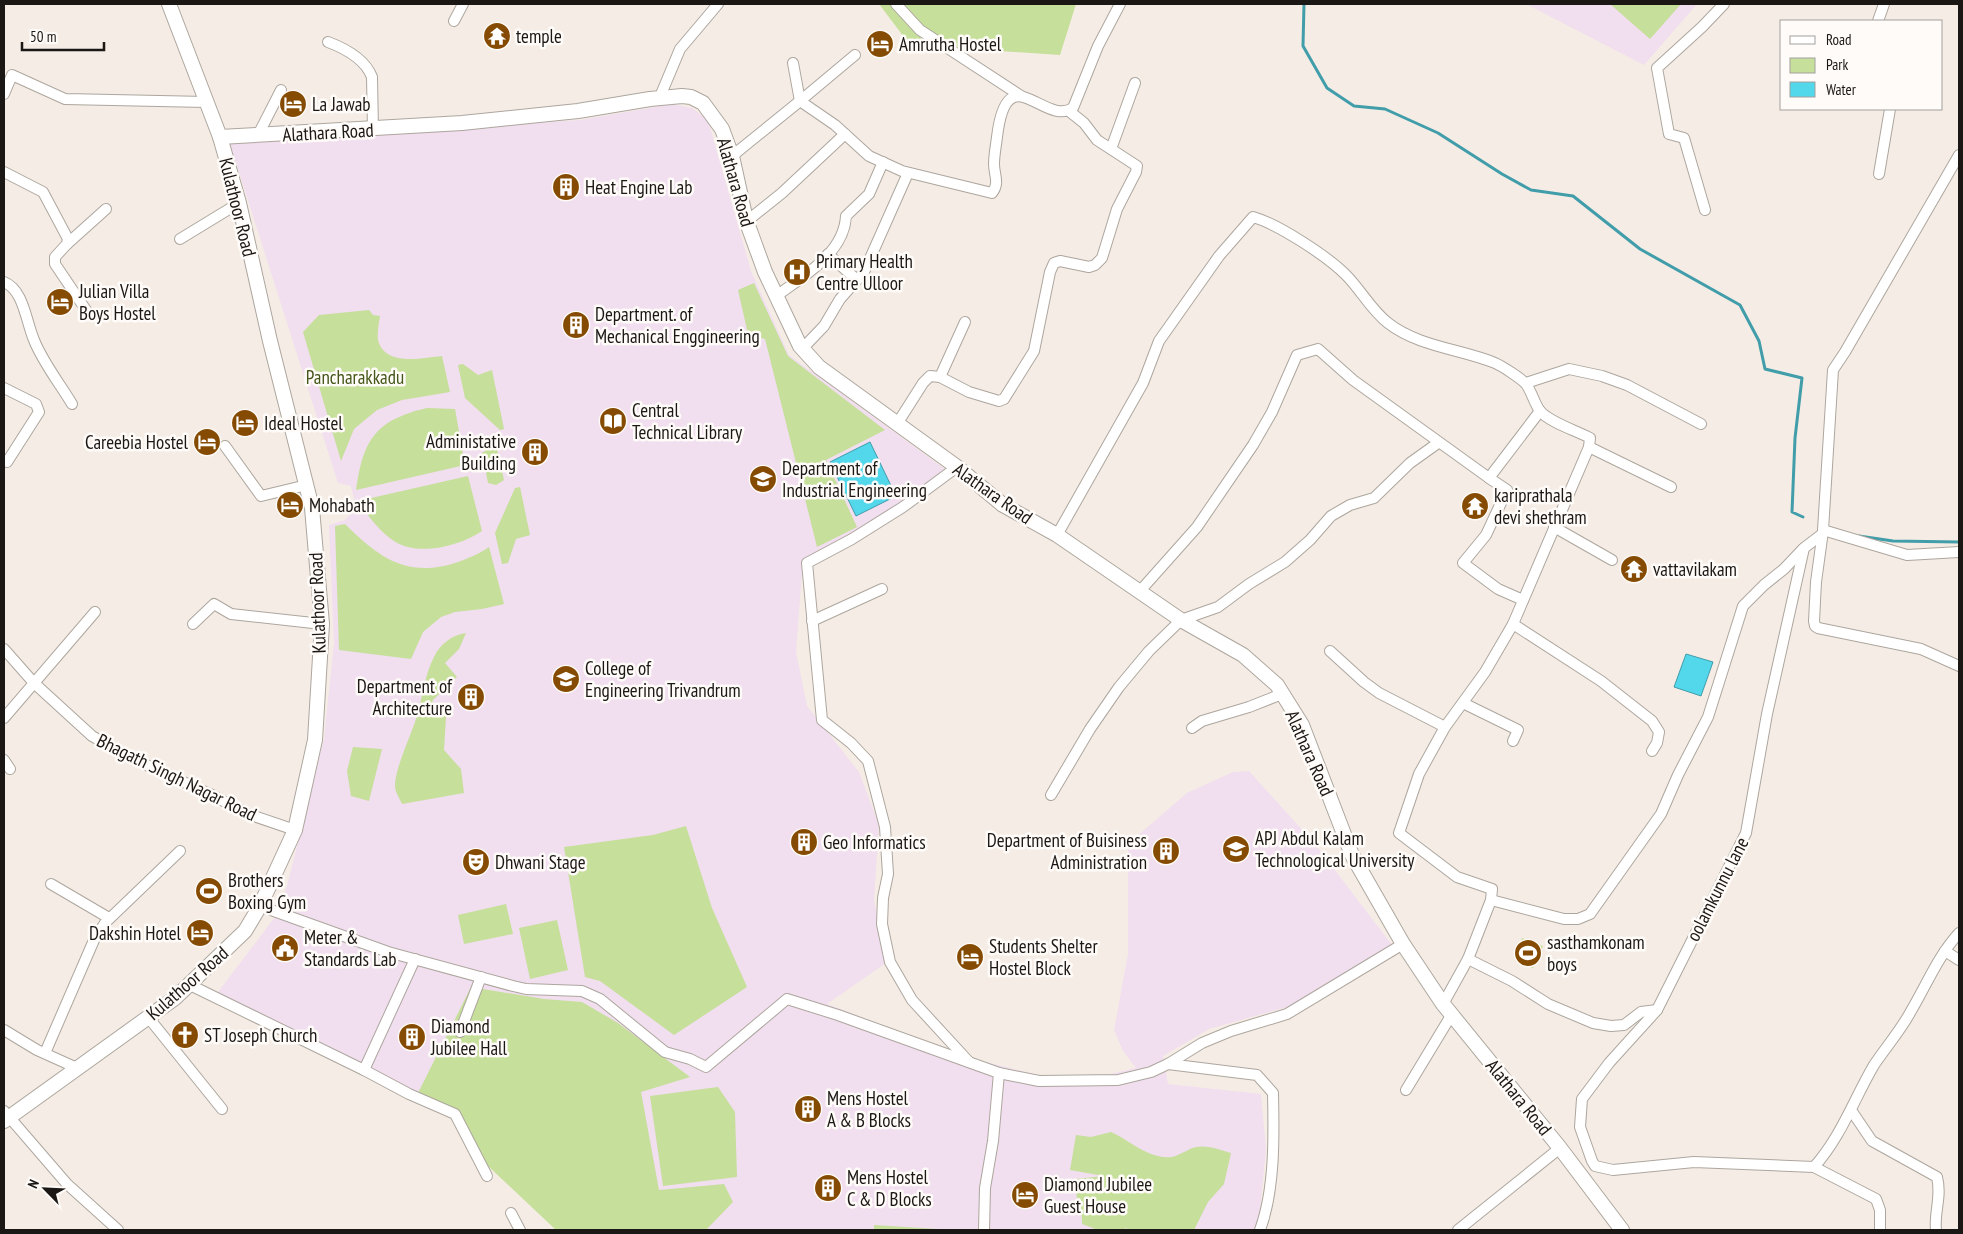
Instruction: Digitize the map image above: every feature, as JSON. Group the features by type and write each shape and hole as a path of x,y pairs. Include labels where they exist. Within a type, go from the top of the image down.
{"street":[{"name":"Kulathoor Road","path":"6,1116 175,998 245,932 260,906 295,830 315,740 322,624 312,508 270,341 239,204 220,137 169,4"},
{"path":"454,21 462,4"},
{"path":"659,98 680,49 718,4"},
{"path":"896,4 920,30 1021,96 1053,109 1069,111 1084,123 1097,140 1137,166 1136,172 1117,209 1102,258 1092,267 1060,261 1054,262 1050,272 1034,350 1007,395 999,401 969,392 940,377 930,376 923,383 897,424"},
{"path":"1069,111 1077,103 1098,46 1120,4"},
{"path":"1705,210 1684,138 1670,134 1657,68 1724,4"},
{"path":"1878,20 1884,4"},
{"path":"328,42 358,58 368,68 372,77 373,130"},
{"path":"732,156 855,55"},
{"path":"793,64 800,101 845,134 869,156 908,173 992,193 997,181 994,166 998,131 1004,109 1012,99 1021,96"},
{"path":"4,94 8,73 65,99 206,102"},
{"path":"1111,149 1135,83"},
{"path":"258,135 281,90"},
{"name":"Alathara Road","path":"220,137 373,130 462,123 578,111 682,96 703,103 722,129 732,156 747,221 765,272 802,348 819,367 958,468 1003,505 1056,535 1181,620 1243,655 1277,685 1302,725 1352,855 1403,944 1447,1009 1560,1148 1622,1230"},
{"path":"1879,174 1890,110"},
{"path":"747,221 782,194 845,134"},
{"path":"1959,155 1845,352 1832,370 1822,532 1814,621 1815,626 1818,628 1921,649 1959,666"},
{"path":"776,297 822,262 846,230 846,216 869,194 883,162"},
{"path":"4,172 43,192 68,238 67,244"},
{"path":"802,348 824,326 840,299 864,272 908,173"},
{"path":"180,239 239,204"},
{"path":"88,313 54,261 55,257 67,244 106,209"},
{"path":"1056,535 1143,383 1159,341 1219,256 1253,217 1263,220 1316,251 1346,274 1381,317 1390,325 1406,334 1449,350 1496,363 1526,383 1540,411 1548,418 1590,438 1589,447 1513,624 1485,672 1445,727 1419,774 1398,834 1457,877 1492,889 1492,900 1447,1009 1406,1090"},
{"path":"828,254 857,280"},
{"path":"4,282 11,287 20,299 34,341 72,404"},
{"path":"940,377 965,322"},
{"path":"1140,591 1196,527 1253,446 1272,412 1297,354 1318,349 1353,380 1508,490 1486,535 1463,564 1498,589 1523,600"},
{"path":"1526,383 1569,369 1602,376 1627,384 1701,424"},
{"path":"4,388 36,404 39,412 7,462"},
{"path":"1489,478 1540,411"},
{"path":"1051,795 1090,729 1119,687 1149,652 1181,620 1218,607 1249,584 1285,562 1310,540 1332,516 1350,505 1374,498 1410,463 1438,442"},
{"path":"225,446 260,496 307,485"},
{"path":"1589,447 1671,487"},
{"path":"958,468 903,508 852,539 807,562 822,720 851,743 868,761 885,827 888,874 883,898 882,924 890,962 912,1000 971,1064"},
{"path":"1554,527 1612,560"},
{"path":"1492,900 1564,919 1578,919 1590,914 1661,814 1678,775 1708,717 1743,606 1822,532"},
{"path":"1822,532 1907,555 1959,552"},
{"name":"oolamkunnu lane","path":"1804,548 1767,714 1746,832 1657,1010 1609,1063 1582,1099 1580,1127 1592,1161 1601,1168 1614,1170 1694,1162 1814,1167"},
{"path":"812,621 882,589"},
{"path":"193,624 214,604 231,614 322,624"},
{"path":"4,718 95,612"},
{"path":"1513,624 1601,681 1652,721 1659,732 1657,743 1652,751"},
{"name":"Bhagath Singh Nagar Road","path":"4,649 34,683 92,736 114,749 248,814 295,830"},
{"path":"1330,651 1364,682 1379,692 1445,727"},
{"path":"1192,728 1202,721 1249,707 1282,694"},
{"path":"1463,702 1518,730 1513,741"},
{"path":"45,1053 94,940 109,918 180,850"},
{"path":"51,884 109,918"},
{"path":"260,906 388,952 481,978 526,989 582,991 600,999 665,1052 690,1059 706,1067 787,999 838,1015 999,1074 1039,1081 1118,1080 1151,1072 1202,1043 1287,1014 1403,944"},
{"path":"1880,1230 1880,1210 1876,1199 1814,1167 1825,1154 1874,1066 1910,1012 1937,961 1959,933"},
{"path":"1944,951 1959,960"},
{"path":"1468,958 1512,981 1548,1004 1593,1023 1611,1026 1624,1025 1641,1012 1657,1010"},
{"path":"364,1070 415,959"},
{"path":"460,1032 481,978"},
{"path":"188,984 409,1094 455,1114 487,1176"},
{"path":"148,1017 222,1109"},
{"path":"4,1030 77,1068"},
{"path":"1168,1064 1257,1075 1273,1093 1274,1135 1269,1191 1260,1230"},
{"path":"984,1230 985,1188 993,1141 999,1074"},
{"path":"1851,1110 1872,1141 1937,1177 1940,1190 1935,1222 1936,1230"},
{"path":"6,1116 67,1184 118,1230"},
{"path":"1458,1230 1560,1148"},
{"path":"511,1213 520,1230"}],"shaded area":[{"path":"1526,4 1697,4 1644,65"},
{"name":"College of Engineering Trivandrum","path":"672,104 692,108 708,120 751,271 789,355 946,470 863,529 803,559 796,652 807,706 859,772 879,825 874,900 886,963 827,1004 973,1059 1042,1076 1110,1074 1136,1068 1123,1051 1114,1030 1128,954 1128,844 1187,793 1233,772 1249,771 1315,844 1392,945 1294,1005 1209,1029 1163,1056 1168,1084 1261,1094 1266,1149 1259,1220 1254,1230 556,1230 459,1111 212,1000 275,917 287,886 324,739 334,643 329,525 345,520 356,508 351,486 338,483 230,144 580,120"}],"green space":[{"path":"879,4 1076,4 1060,55 910,45"},
{"path":"1610,4 1681,4 1650,39"},
{"path":"754,283 788,356 885,430 826,460 857,527 817,547 765,339 748,334 738,290"},
{"name":"Pancharakkadu","path":"369,310 373,315 380,316 378,340 382,349 388,354 405,359 442,356 450,392 402,400 377,410 354,429 341,461 303,332 319,315"},
{"path":"463,364 478,375 492,370 504,429 500,430 465,398 458,365"},
{"path":"427,408 455,409 465,465 356,490 363,457 375,434 395,419"},
{"path":"491,447 497,449 504,480 496,485 488,483 482,453"},
{"path":"468,476 482,531 462,541 439,548 415,548 404,546 394,541 383,533 358,501"},
{"path":"520,487 530,535 516,539 508,563 502,564 495,533 515,488"},
{"path":"345,524 370,547 396,562 409,566 424,568 440,567 466,559 489,547 504,604 455,612 441,617 423,632 411,659 339,650 335,526"},
{"path":"466,633 459,649 445,663 457,677 432,701 446,717 444,750 461,769 464,793 402,804 395,788 396,778 416,720 428,670 443,644 451,638"},
{"path":"353,747 382,749 369,801 351,796 347,771"},
{"path":"686,826 712,908 747,987 674,1035 600,981 585,977 564,847 653,835"},
{"path":"506,904 513,934 464,944 458,915"},
{"path":"557,920 568,970 530,979 519,928"},
{"name":"sasthamkonam boys","path":"1522,938 1543,946 1533,968 1515,960"},
{"path":"471,987 544,999 582,1002 618,1023 690,1077 641,1092 659,1190 724,1184 733,1202 706,1230 556,1230 486,1164 459,1111 417,1095"},
{"path":"718,1087 735,1112 737,1177 663,1186 650,1096"},
{"path":"1111,1132 1148,1153 1164,1157 1172,1157 1195,1147 1210,1147 1231,1153 1224,1184 1208,1202 1194,1230 1128,1230 1126,1228 1123,1230 1098,1230 1082,1224 1076,1189 1068,1186 1076,1179 1104,1176 1070,1170 1076,1135 1091,1137"},
{"path":"874,1225 953,1230 874,1230"}],"water":[{"path":"870,442 896,496 856,516 830,462"},
{"path":"1686,654 1713,662 1701,696 1674,687"}],"waterway":[{"path":"1304,4 1303,46 1327,88 1354,106 1385,109 1438,133 1502,174 1531,190 1573,196 1640,249 1740,305 1759,341 1765,369 1802,378 1795,438 1792,512 1803,517"},
{"path":"1859,536 1893,541 1959,542"}],"place":[{"name":"temple","path":"497,36"},
{"name":"Amrutha Hostel","path":"880,44"},
{"name":"La Jawab","path":"293,104"},
{"name":"Heat Engine Lab","path":"566,187"},
{"name":"Primary Health Centre Ulloor","path":"797,272"},
{"name":"Julian Villa Boys Hostel","path":"60,302"},
{"name":"Department. of Mechanical Enggineering","path":"576,325"},
{"name":"Central Technical Library","path":"613,421"},
{"name":"Ideal Hostel","path":"245,423"},
{"name":"Careebia Hostel","path":"207,442"},
{"name":"Administative Building","path":"535,452"},
{"name":"Department of Industrial Engineering","path":"763,479"},
{"name":"Mohabath","path":"290,505"},
{"name":"kariprathala devi shethram","path":"1475,506"},
{"name":"vattavilakam","path":"1634,569"},
{"name":"College of Engineering Trivandrum","path":"566,679"},
{"name":"Department of Architecture","path":"471,697"},
{"name":"Geo Informatics","path":"804,842"},
{"name":"APJ Abdul Kalam Technological University","path":"1236,849"},
{"name":"Department of Buisiness Administration","path":"1166,851"},
{"name":"Dhwani Stage","path":"476,862"},
{"name":"Brothers Boxing Gym","path":"209,891"},
{"name":"Dakshin Hotel","path":"200,933"},
{"name":"Meter & Standards Lab","path":"285,948"},
{"name":"sasthamkonam boys","path":"1528,953"},
{"name":"Students Shelter Hostel Block","path":"970,957"},
{"name":"ST Joseph Church","path":"185,1035"},
{"name":"Diamond Jubilee Hall","path":"412,1037"},
{"name":"Mens Hostel A & B Blocks","path":"808,1109"},
{"name":"Mens Hostel C & D Blocks","path":"828,1188"},
{"name":"Diamond Jubilee Guest House","path":"1025,1195"}]}
